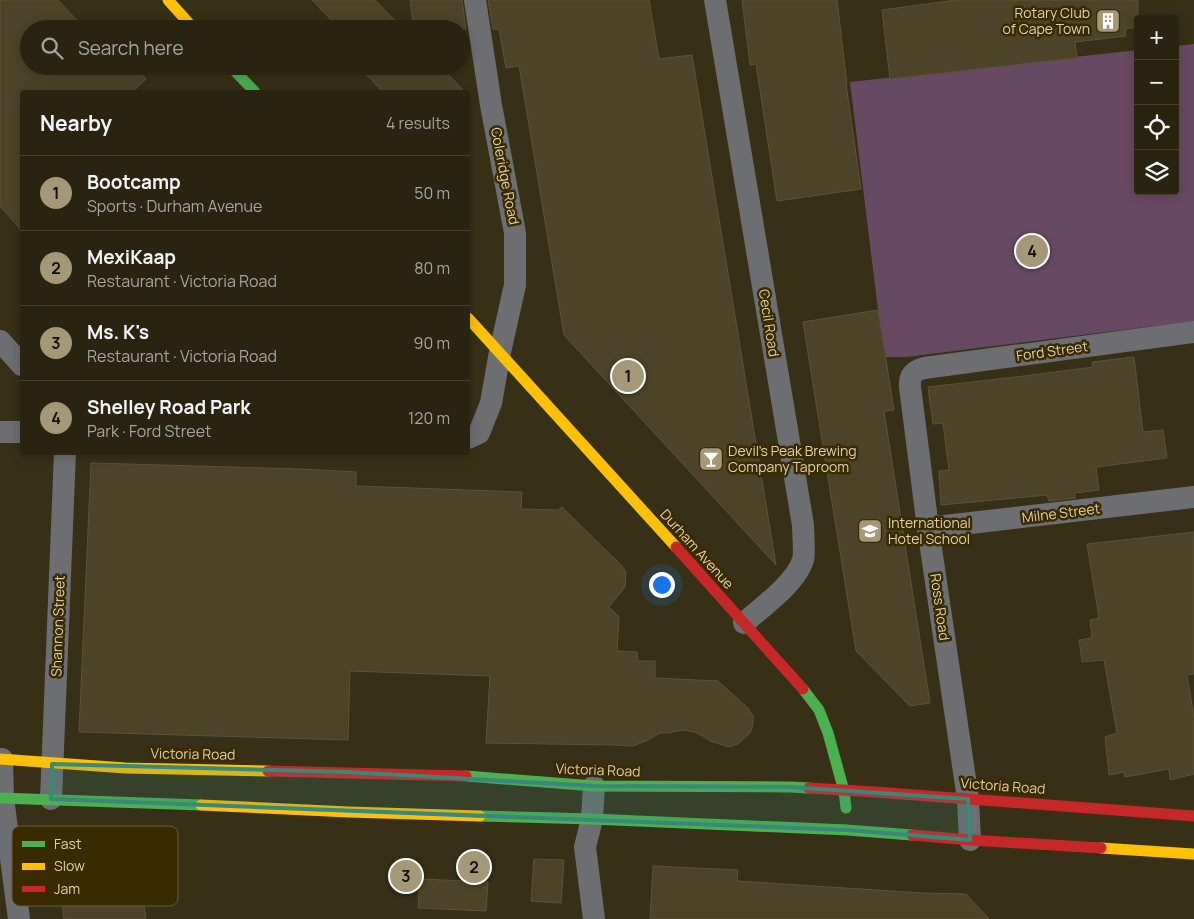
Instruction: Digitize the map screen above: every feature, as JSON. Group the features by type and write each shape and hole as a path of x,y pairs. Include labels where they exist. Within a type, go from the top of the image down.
{"main road":[{"path":"168,0 186,20"},
{"path":"239,75 253,90"},
{"name":"Durham Avenue","path":"470,320 802,687 819,710 828,733 844,790 847,830"},
{"name":"Victoria Road","path":"1,760 125,768 465,776 594,786 790,787 1194,816"},
{"path":"1,798 847,830 1194,854"}],"street":[{"name":"Coleridge Road","path":"470,437 479,433 491,403 515,285 515,233 491,106 475,0"},
{"name":"Cecil Road","path":"715,0 803,525 803,560 794,577 744,623"},
{"name":"Ford Street","path":"912,374 924,368 1194,332"},
{"path":"0,340 20,363"},
{"name":"Ross Road","path":"912,374 910,387 928,528 968,799 970,840"},
{"path":"0,432 20,432"},
{"name":"Shannon Street","path":"51,800 65,455"},
{"name":"Milne Street","path":"928,528 1194,497"},
{"path":"1,760 1,798 12,872"},
{"path":"594,786 592,819 586,846 594,919"},
{"path":"17,906 19,919"}],"highlighted area":[{"path":"52,764 348,772 594,786 790,787 968,799 970,840 847,830 51,799"}],"shaded area":[{"path":"1194,44 1194,321 906,357 886,357 878,310 850,82 1134,50 1134,195 1179,195 1179,46"}],"building":[{"path":"0,0 58,0 77,20 20,20 20,75 142,75 146,79 134,90 20,90 20,229 0,206"},
{"path":"312,0 375,0 394,20 331,20"},
{"path":"410,0 462,0 465,20 413,20"},
{"path":"488,0 649,0 659,59 692,55 776,565 564,335 519,66 506,68 499,29 493,29"},
{"path":"742,0 837,0 846,84 861,189 777,201 756,64 750,65"},
{"path":"956,0 1138,0 1138,15 1134,15 1134,28 1125,29 1126,36 1075,42 1077,58 890,79 882,10"},
{"path":"367,75 449,75 463,90 381,90"},
{"name":"International Hotel School","path":"878,310 894,410 884,411 930,703 910,706 856,651 803,322"},
{"path":"1134,357 1143,432 1163,430 1167,458 1096,467 1099,490 1075,493 1075,498 1049,501 1047,495 941,505 939,471 949,470 943,423 933,424 928,387 1093,367 1092,362"},
{"path":"91,463 356,472 356,486 522,492 521,509 558,510 562,507 626,572 625,587 609,607 619,617 617,651 637,652 638,661 655,661 655,678 718,681 748,708 753,716 753,725 750,733 738,744 729,747 710,741 694,732 684,730 660,733 633,746 486,743 490,676 350,671 348,740 79,732"},
{"path":"1194,532 1194,674 1187,675 1194,718 1194,774 1170,780 1169,769 1125,777 1124,772 1109,775 1105,737 1117,733 1104,660 1082,662 1079,640 1092,638 1090,620 1099,618 1087,544"},
{"path":"534,859 564,860 561,903 531,901"},
{"path":"653,866 738,870 737,881 966,894 989,919 650,919"},
{"path":"420,879 488,882 486,911 418,908"},
{"path":"62,906 144,906 146,919 64,919"}],"traffic: fast":[{"path":"239,75 253,90"},
{"path":"803,689 819,710 828,733 844,791 846,808"},
{"path":"466,776 594,786 809,788"},
{"path":"0,798 201,805"},
{"path":"480,816 847,830 912,835"}],"traffic: slow":[{"path":"168,0 186,20"},
{"path":"470,320 676,547"},
{"path":"0,759 125,768 268,771"},
{"path":"201,805 480,816"},
{"path":"1101,848 1194,854"}],"traffic: jam":[{"path":"676,547 803,689"},
{"path":"268,771 466,776"},
{"path":"809,788 1194,816"},
{"path":"912,835 1101,848"}],"place":[{"name":"Rotary Club of Cape Town","path":"1108,21"},
{"name":"Shelley Road Park","path":"1032,251"},
{"name":"Bootcamp","path":"628,376"},
{"name":"Devil's Peak Brewing Company Taproom","path":"711,459"},
{"name":"International Hotel School","path":"870,531"},
{"name":"MexiKaap","path":"474,867"},
{"name":"Ms. K's","path":"406,876"}]}
